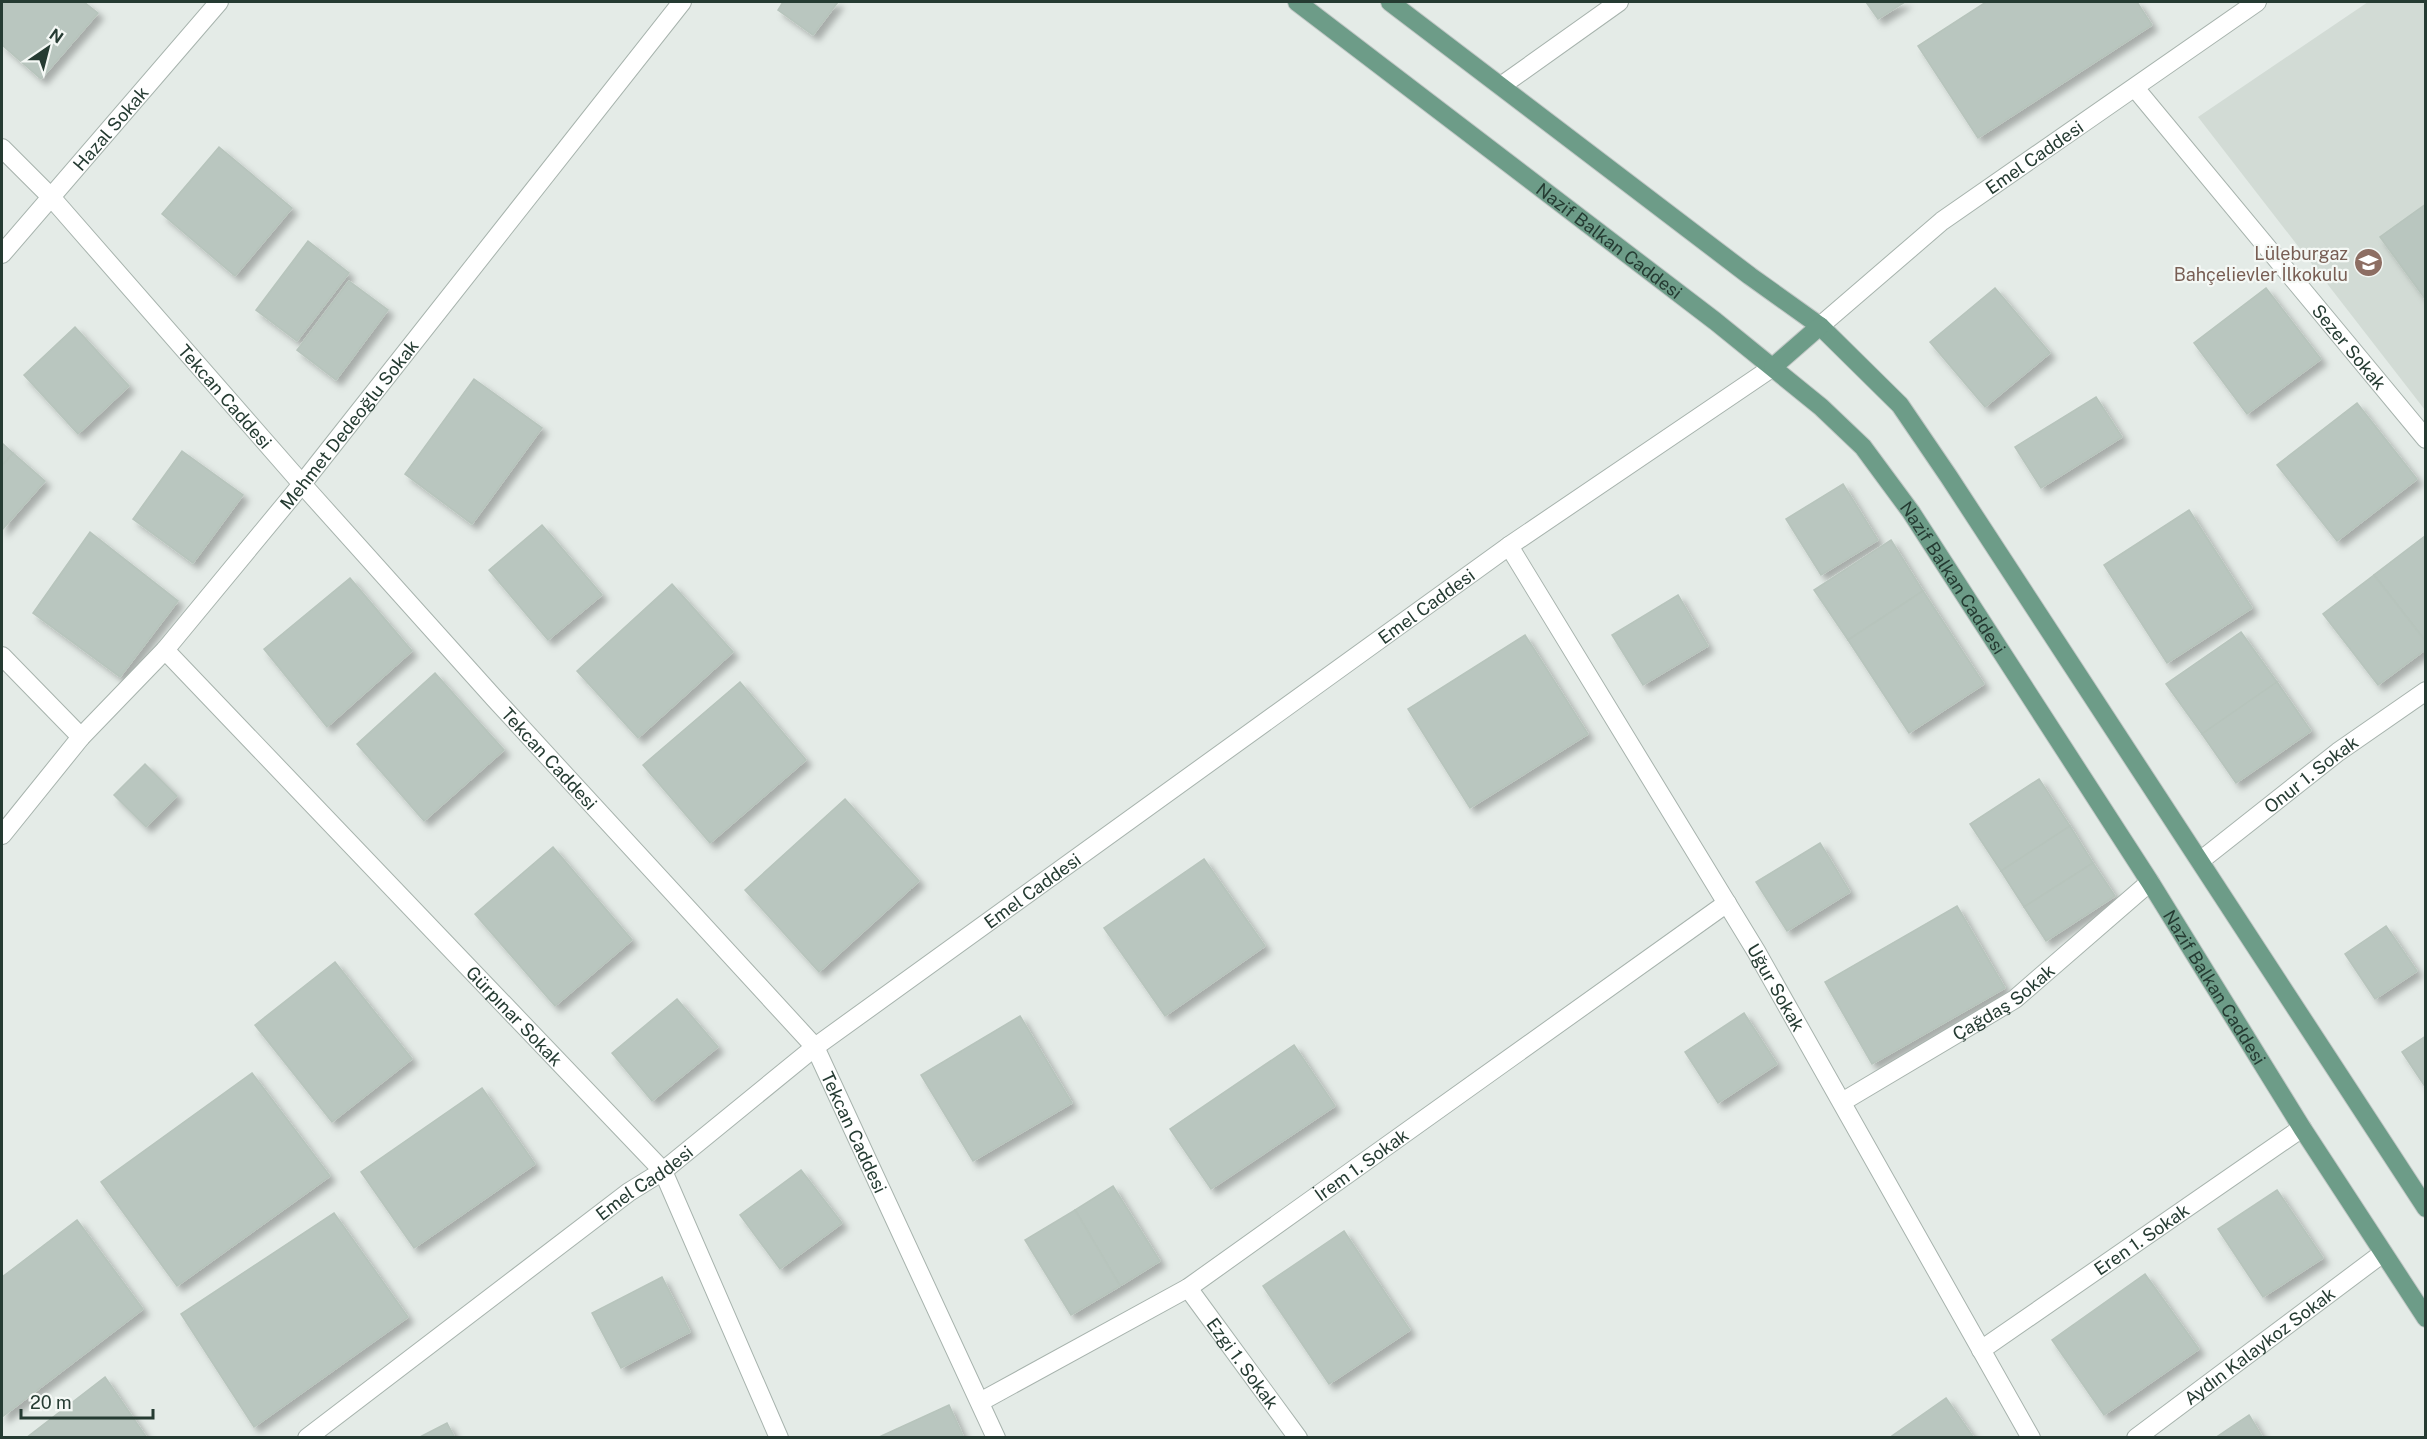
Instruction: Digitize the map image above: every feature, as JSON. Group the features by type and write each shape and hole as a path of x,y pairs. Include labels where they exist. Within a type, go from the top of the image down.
{"main road":[{"name":"Nazif Balkan Caddesi","path":"1297,2 1773,367 1821,407 1863,447 1911,512 2150,882 2302,1128 2426,1318"},
{"path":"1390,2 1750,276 1820,326 1900,405 2426,1208"},
{"path":"1773,367 1820,326"}],"street":[{"name":"Hazal Sokak","path":"2,254 219,2"},
{"name":"Mehmet Dedeoğlu Sokak","path":"2,836 81,737 165,650 302,484 682,2"},
{"path":"1501,86 1619,2"},
{"name":"Emel Caddesi","path":"1820,326 1942,221 2257,2"},
{"name":"Sezer Sokak","path":"2135,88 2426,439"},
{"name":"Tekcan Caddesi","path":"2,148 51,197 302,484 495,699 815,1047 996,1437"},
{"name":"Emel Caddesi","path":"308,1437 630,1192 663,1171 815,1047 1509,546 1773,367"},
{"name":"Uğur Sokak","path":"1509,546 1727,903 2031,1437"},
{"name":"Gürpınar Sokak","path":"165,650 663,1171 780,1437"},
{"path":"2,656 81,737"},
{"name":"Onur 1. Sokak","path":"2200,861 2338,752 2426,691"},
{"name":"Çağdaş Sokak","path":"1842,1102 2015,999 2150,882"},
{"name":"İrem 1. Sokak","path":"980,1402 1188,1288 1727,903"},
{"name":"Eren 1. Sokak","path":"1981,1350 2302,1128"},
{"name":"Aydın Kalaykoz Sokak","path":"2136,1437 2383,1253"},
{"name":"Ezgi 1. Sokak","path":"1188,1288 1298,1437"}],"shaded area":[{"name":"Lüleburgaz Bahçelievler İlkokulu","path":"2368,2 2425,2 2425,410 2198,117"}],"building":[{"path":"2,2 84,2 98,13 41,79 2,45"},
{"path":"783,2 838,2 813,35 778,10"},
{"path":"1866,2 1905,2 1878,19"},
{"path":"1986,2 2137,2 2152,25 1978,138 1918,46"},
{"path":"219,147 292,208 235,276 162,214"},
{"path":"2426,204 2426,300 2380,237"},
{"path":"308,241 349,273 297,341 256,310"},
{"path":"349,281 388,310 336,380 297,350"},
{"path":"1995,288 2050,353 1985,407 1930,342"},
{"path":"2266,288 2321,359 2247,414 2194,343"},
{"path":"75,327 129,386 78,434 24,375"},
{"path":"474,379 542,428 472,524 405,474"},
{"path":"2096,397 2122,437 2041,488 2015,447"},
{"path":"2357,403 2417,479 2337,541 2277,465"},
{"path":"2,443 13,453 2,466"},
{"path":"182,451 243,495 193,563 133,519"},
{"path":"13,453 45,481 2,530 2,466"},
{"path":"1843,484 1878,540 1821,575 1786,519"},
{"path":"2189,510 2252,608 2167,663 2104,565"},
{"path":"542,525 602,595 548,640 489,570"},
{"path":"90,532 178,601 120,677 33,613"},
{"path":"2426,537 2426,642 2374,575"},
{"path":"1891,540 1923,591 1848,640 1814,590"},
{"path":"2374,575 2426,642 2426,649 2378,685 2323,614"},
{"path":"350,578 412,651 327,727 264,649"},
{"path":"672,584 733,652 638,738 577,671"},
{"path":"1923,591 1984,684 1909,733 1848,640"},
{"path":"1678,595 1708,646 1643,685 1612,635"},
{"path":"2241,632 2277,682 2202,734 2166,684"},
{"path":"1525,635 1588,734 1470,808 1408,709"},
{"path":"435,673 504,750 424,821 357,744"},
{"path":"740,682 806,760 710,843 643,765"},
{"path":"2277,682 2311,731 2236,783 2202,734"},
{"path":"145,764 177,796 146,827 114,795"},
{"path":"2039,779 2070,826 2001,871 1970,824"},
{"path":"845,799 919,881 819,972 745,890"},
{"path":"2070,826 2093,863 2024,907 2001,871"},
{"path":"1820,843 1850,892 1787,931 1756,882"},
{"path":"553,847 632,940 555,1006 475,914"},
{"path":"1204,859 1265,946 1165,1016 1104,928"},
{"path":"2093,863 2115,896 2046,941 2024,907"},
{"path":"1957,906 2005,988 1872,1064 1825,982"},
{"path":"2386,926 2417,971 2375,999 2345,954"},
{"path":"335,962 412,1059 332,1122 255,1025"},
{"path":"677,999 718,1047 652,1101 612,1053"},
{"path":"1744,1013 1777,1064 1718,1103 1685,1052"},
{"path":"1020,1016 1072,1103 973,1161 921,1075"},
{"path":"2426,1036 2426,1088 2402,1052"},
{"path":"1294,1045 1335,1106 1211,1189 1170,1129"},
{"path":"252,1073 330,1176 177,1286 101,1182"},
{"path":"482,1088 535,1164 414,1248 361,1172"},
{"path":"801,1170 842,1223 780,1269 740,1215"},
{"path":"1113,1186 1160,1261 1120,1286 1075,1210"},
{"path":"2277,1190 2323,1258 2263,1297 2218,1229"},
{"path":"1075,1210 1120,1286 1071,1315 1025,1240"},
{"path":"334,1213 408,1317 254,1427 181,1314"},
{"path":"77,1220 143,1309 2,1417 2,1277"},
{"path":"1344,1231 1410,1330 1329,1384 1263,1286"},
{"path":"2145,1274 2199,1349 2104,1415 2052,1340"},
{"path":"662,1277 690,1332 621,1368 592,1313"},
{"path":"105,1377 147,1438 26,1438"},
{"path":"1946,1398 1974,1438 1889,1438"},
{"path":"949,1405 964,1438 877,1438"},
{"path":"2249,1415 2263,1438 2215,1438"},
{"path":"447,1423 455,1438 418,1438"}],"place":[{"name":"Lüleburgaz Bahçelievler İlkokulu","path":"2369,263"}]}
